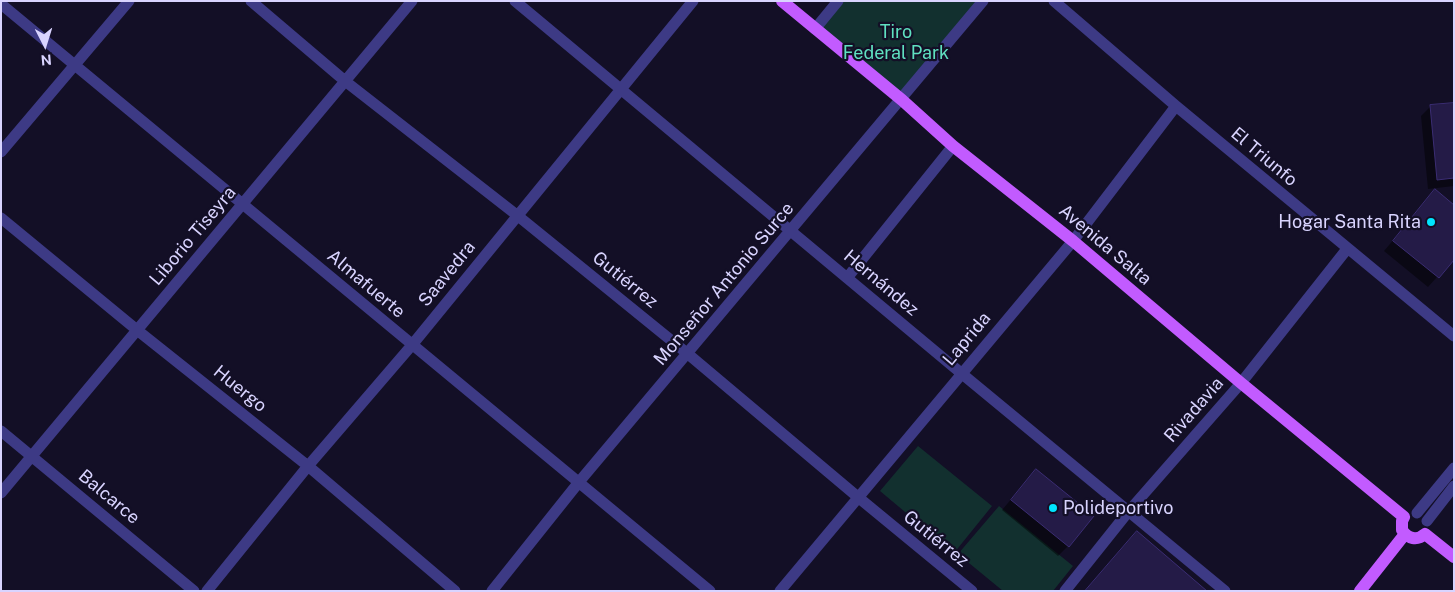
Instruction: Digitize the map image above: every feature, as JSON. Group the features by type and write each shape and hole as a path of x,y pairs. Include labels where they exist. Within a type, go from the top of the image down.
{"main road":[{"name":"Avenida Salta","path":"782,1 902,100 953,146 1073,241 1240,383 1404,518"},
{"path":"1404,518 1402,526 1405,534 1412,538 1417,538 1426,527 1454,557"},
{"path":"1360,591 1405,534"}],"street":[{"path":"1,152 128,1"},
{"name":"Gutiérrez","path":"251,1 345,81 518,216 688,354 972,591"},
{"name":"Liborio Tiseyra","path":"1,493 412,1"},
{"name":"Hernández","path":"515,1 1225,591"},
{"name":"Saavedra","path":"207,591 308,466 412,345 693,1"},
{"path":"815,29 838,1"},
{"name":"Monseñor Antonio Surce","path":"492,591 579,482 902,100 983,1"},
{"name":"El Triunfo","path":"1054,1 1176,106 1454,336"},
{"name":"Almafuerte","path":"1,4 710,591"},
{"name":"Laprida","path":"780,591 1073,241 1176,106"},
{"path":"847,278 953,146"},
{"name":"Huergo","path":"1,218 137,330 308,466 455,591"},
{"name":"Rivadavia","path":"1065,591 1128,512 1240,383 1347,249"},
{"name":"Balcarce","path":"1,431 194,591"},
{"path":"1417,513 1454,468"},
{"path":"1426,527 1454,486"},
{"path":"1404,518 1412,513 1421,514 1426,527"}],"green space":[{"name":"Tiro Federal Park","path":"838,1 983,1 902,100 815,29"},
{"path":"918,446 992,506 954,553 880,491"},
{"path":"999,506 1073,566 1053,591 1003,591 958,554"}],"building":[{"path":"1454,103 1454,178 1437,180 1430,105"},
{"name":"Hogar Santa Rita","path":"1435,189 1454,205 1454,260 1439,278 1393,241"},
{"name":"Polideportivo","path":"1036,469 1094,516 1069,547 1011,500"},
{"path":"1137,531 1207,591 1085,591"}],"place":[{"name":"Hogar Santa Rita","path":"1431,222"},
{"name":"Polideportivo","path":"1053,508"}]}
